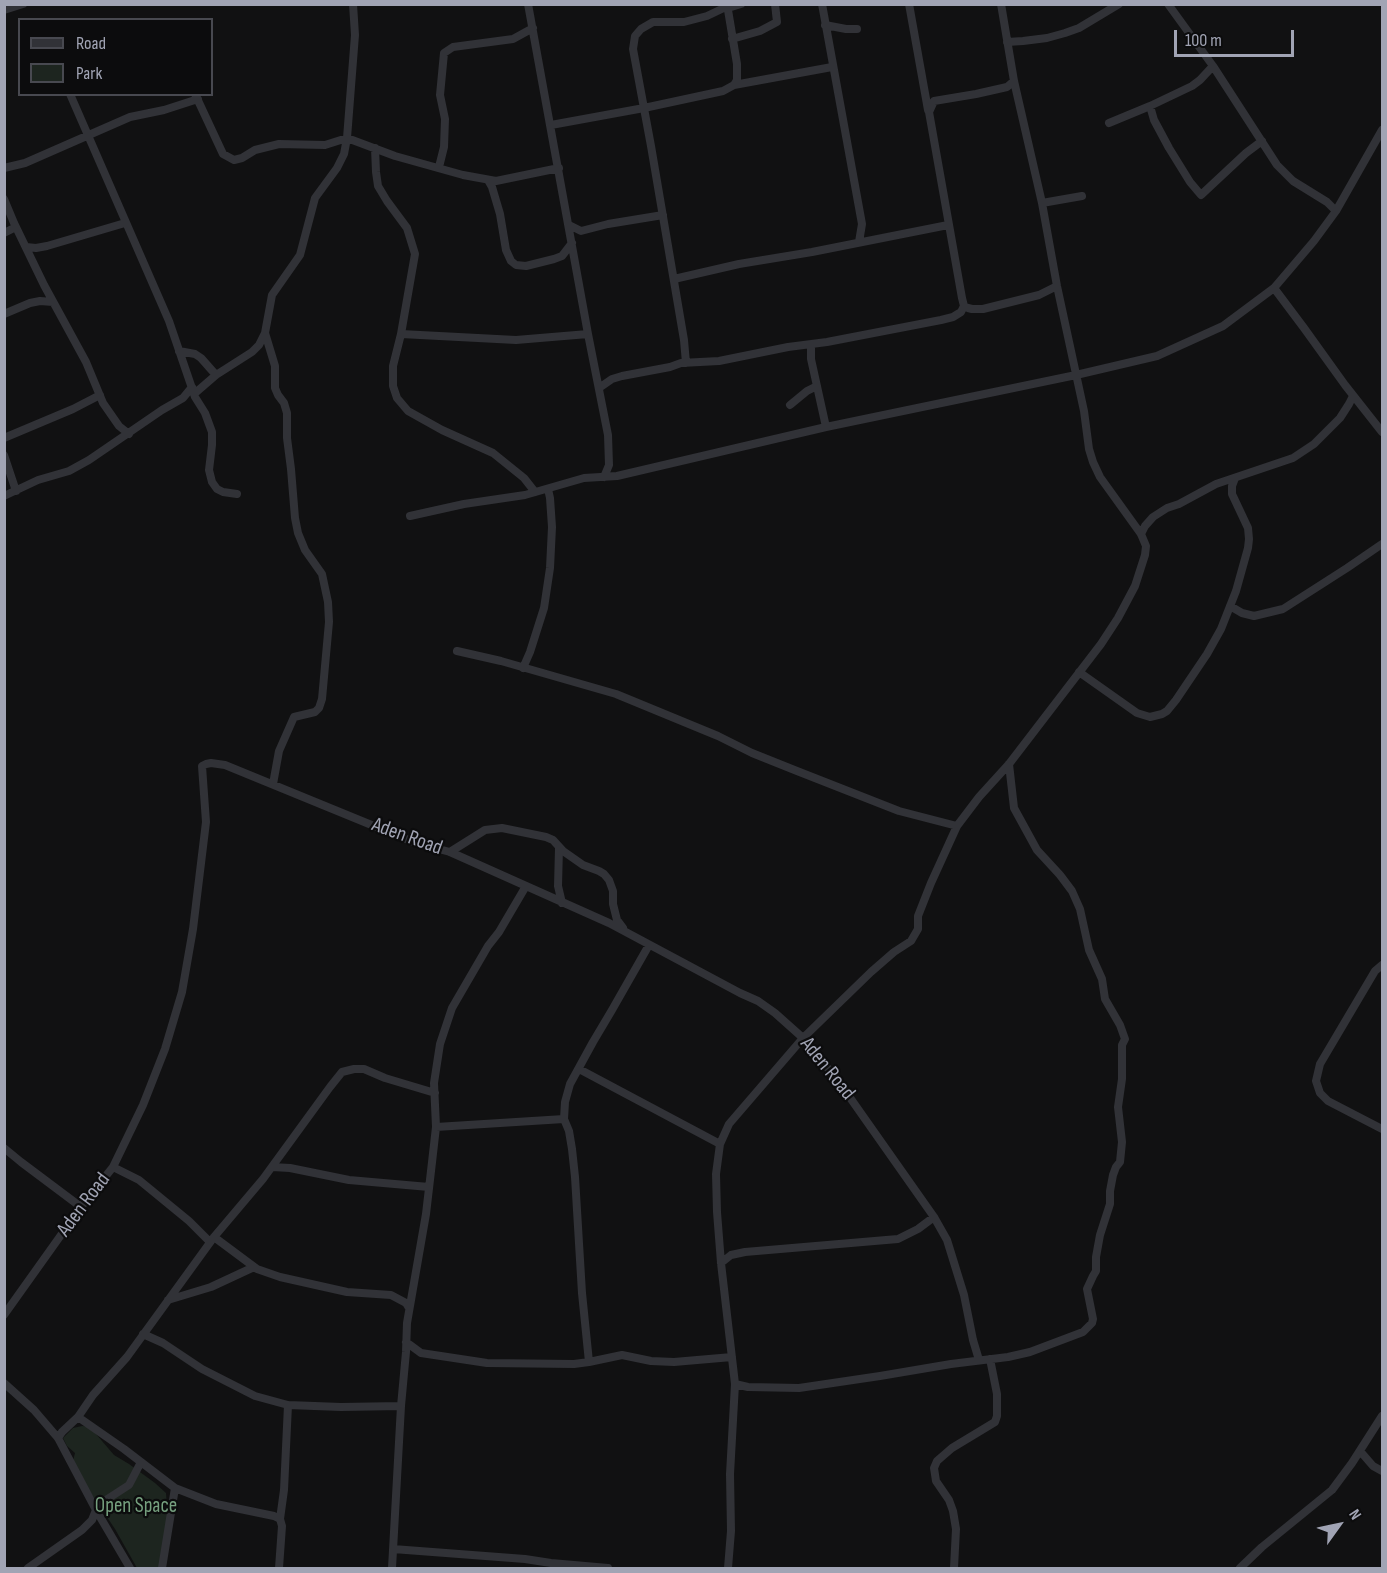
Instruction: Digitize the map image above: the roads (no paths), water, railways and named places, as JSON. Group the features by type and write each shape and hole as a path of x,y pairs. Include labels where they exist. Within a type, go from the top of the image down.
{"street":[{"path":"4,10 23,4"},
{"path":"4,496 38,480 69,471 88,460 252,352 259,345 265,333 272,295 300,255 315,198 337,168 344,154 355,35 353,4"},
{"path":"528,4 608,435 609,465 603,477"},
{"path":"686,363 674,279 633,49 635,36 641,29 653,22 684,22 707,16 728,6 741,4"},
{"path":"732,39 760,32 777,22 775,4"},
{"path":"822,4 862,224 859,242"},
{"path":"599,388 612,379 622,376 686,363 719,361 941,320 961,312 964,306 909,4"},
{"path":"728,1569 735,1384 717,1212 716,1174 720,1144 729,1124 803,1038 871,972 911,941 918,929 918,916 931,883 957,826 1009,764 1118,618 1136,586 1145,555 1146,546 1141,534 1100,477 1089,449 1084,411 1042,203 1014,81 1001,4"},
{"path":"1008,42 1047,38 1079,28 1119,4"},
{"path":"1168,4 1213,66 1277,165 1293,181 1327,202 1336,211"},
{"path":"728,6 738,74 734,85"},
{"path":"825,25 857,29"},
{"path":"439,167 444,147 445,119 440,95 444,53 453,47 513,39 533,28"},
{"path":"1109,123 1192,86 1213,66"},
{"path":"551,125 723,91 734,85 832,67"},
{"path":"929,112 934,101 1006,87 1014,81"},
{"path":"71,96 169,321 193,391 212,432 209,470 212,482 217,489 223,492 237,494"},
{"path":"4,168 25,163 130,117 164,110 197,97 223,154 234,160 255,150 279,144 325,145 347,138 395,156 496,182 559,168"},
{"path":"1150,106 1154,120 1169,148 1201,195 1262,141"},
{"path":"410,516 535,492 584,478 617,476 826,426 1076,375 1157,356 1222,326 1274,288 1336,211 1383,130"},
{"path":"375,148 378,186 407,228 415,254 393,366 393,386 397,398 408,411 442,430 493,453 524,478 535,492"},
{"path":"488,180 500,214 506,250 516,266 526,266 554,259 561,256 572,243"},
{"path":"1042,203 1082,196"},
{"path":"4,199 53,303 86,362 111,417 129,434"},
{"path":"569,225 581,231 663,215"},
{"path":"26,247 47,246 125,223"},
{"path":"674,279 739,264 948,225"},
{"path":"4,233 16,227"},
{"path":"964,306 972,309 1001,306 1039,295 1057,286"},
{"path":"1274,288 1353,396 1383,432"},
{"path":"4,314 30,303 40,301 53,303"},
{"path":"265,333 275,366 275,388 287,413 286,438 298,533 305,550 322,574 328,602 329,622 322,699 319,708 315,712 294,717 279,751 273,784"},
{"path":"401,334 516,340 588,334"},
{"path":"811,344 811,359 826,426"},
{"path":"179,351 195,354 216,375"},
{"path":"790,405 817,386"},
{"path":"4,438 73,410 100,395"},
{"path":"1141,534 1154,517 1167,508 1216,484 1293,458 1314,444 1340,417 1353,396"},
{"path":"4,455 16,491"},
{"path":"1079,672 1137,712 1150,717 1167,711 1176,700 1221,629 1244,564 1249,539 1248,528 1232,494 1235,478"},
{"path":"523,668 544,608 550,568 552,527 548,489"},
{"path":"1230,606 1242,613 1254,616 1283,609 1383,544"},
{"path":"457,651 616,694 709,732 752,753 898,811 957,826"},
{"name":"Aden Road","path":"4,1315 81,1207 113,1167 165,1049 182,992 194,929 206,822 202,766 206,764 225,765 406,839 450,852 625,931 758,1001 775,1013 803,1038 853,1100 934,1217 947,1240 964,1295 973,1340 980,1360"},
{"path":"735,1384 748,1387 799,1388 1008,1357 1052,1345 1083,1332 1092,1323 1087,1289 1096,1271 1096,1257 1110,1204 1113,1175 1122,1153 1118,1107 1122,1087 1122,1045 1125,1039 1105,999 1102,979 1089,950 1080,909 1072,891 1037,850 1014,808 1009,764"},
{"path":"450,852 485,830 502,828 541,835 553,840 559,848 583,865 599,871 609,880 617,920 625,931"},
{"path":"559,848 558,886 562,903"},
{"path":"392,1569 409,1308 429,1187 436,1127 434,1083 440,1044 452,1008 526,886"},
{"path":"589,1362 573,1149 564,1119 565,1102 570,1084 592,1042 649,945"},
{"path":"1383,965 1376,971 1320,1064 1316,1081 1320,1093 1328,1101 1383,1129"},
{"path":"579,1069 720,1144"},
{"path":"58,1438 127,1357 212,1239 272,1167 342,1072 364,1070 435,1093"},
{"path":"436,1127 564,1119"},
{"path":"4,1148 81,1207"},
{"path":"113,1167 139,1180 212,1239 254,1267 280,1277 338,1290 391,1295 412,1289"},
{"path":"272,1167 290,1168 349,1180 429,1187"},
{"path":"721,1263 731,1255 745,1252 897,1239 918,1229 934,1217"},
{"path":"167,1300 217,1284 254,1267"},
{"path":"391,1295 406,1303 409,1308"},
{"path":"143,1334 163,1343 202,1369 255,1396 288,1405 401,1406"},
{"path":"406,1342 421,1353"},
{"path":"406,1358 421,1353 488,1363 573,1364 622,1355 651,1361 674,1362 732,1357"},
{"path":"954,1569 956,1529 953,1511 949,1500 936,1481 934,1468 937,1461 952,1448 995,1422 997,1394 990,1359"},
{"path":"4,1383 34,1410 58,1438 130,1569"},
{"path":"279,1569 288,1405"},
{"path":"1240,1569 1262,1547 1332,1490 1383,1416"},
{"path":"78,1417 175,1488 216,1504 280,1519"},
{"path":"1360,1451 1373,1466 1383,1471"},
{"path":"28,1569 81,1530 92,1520 96,1508 108,1497 129,1485 141,1462"},
{"path":"162,1569 175,1488"},
{"path":"393,1549 525,1559 548,1566 608,1569"}],"park label":[{"name":"Open Space","path":"136,1507"}]}
